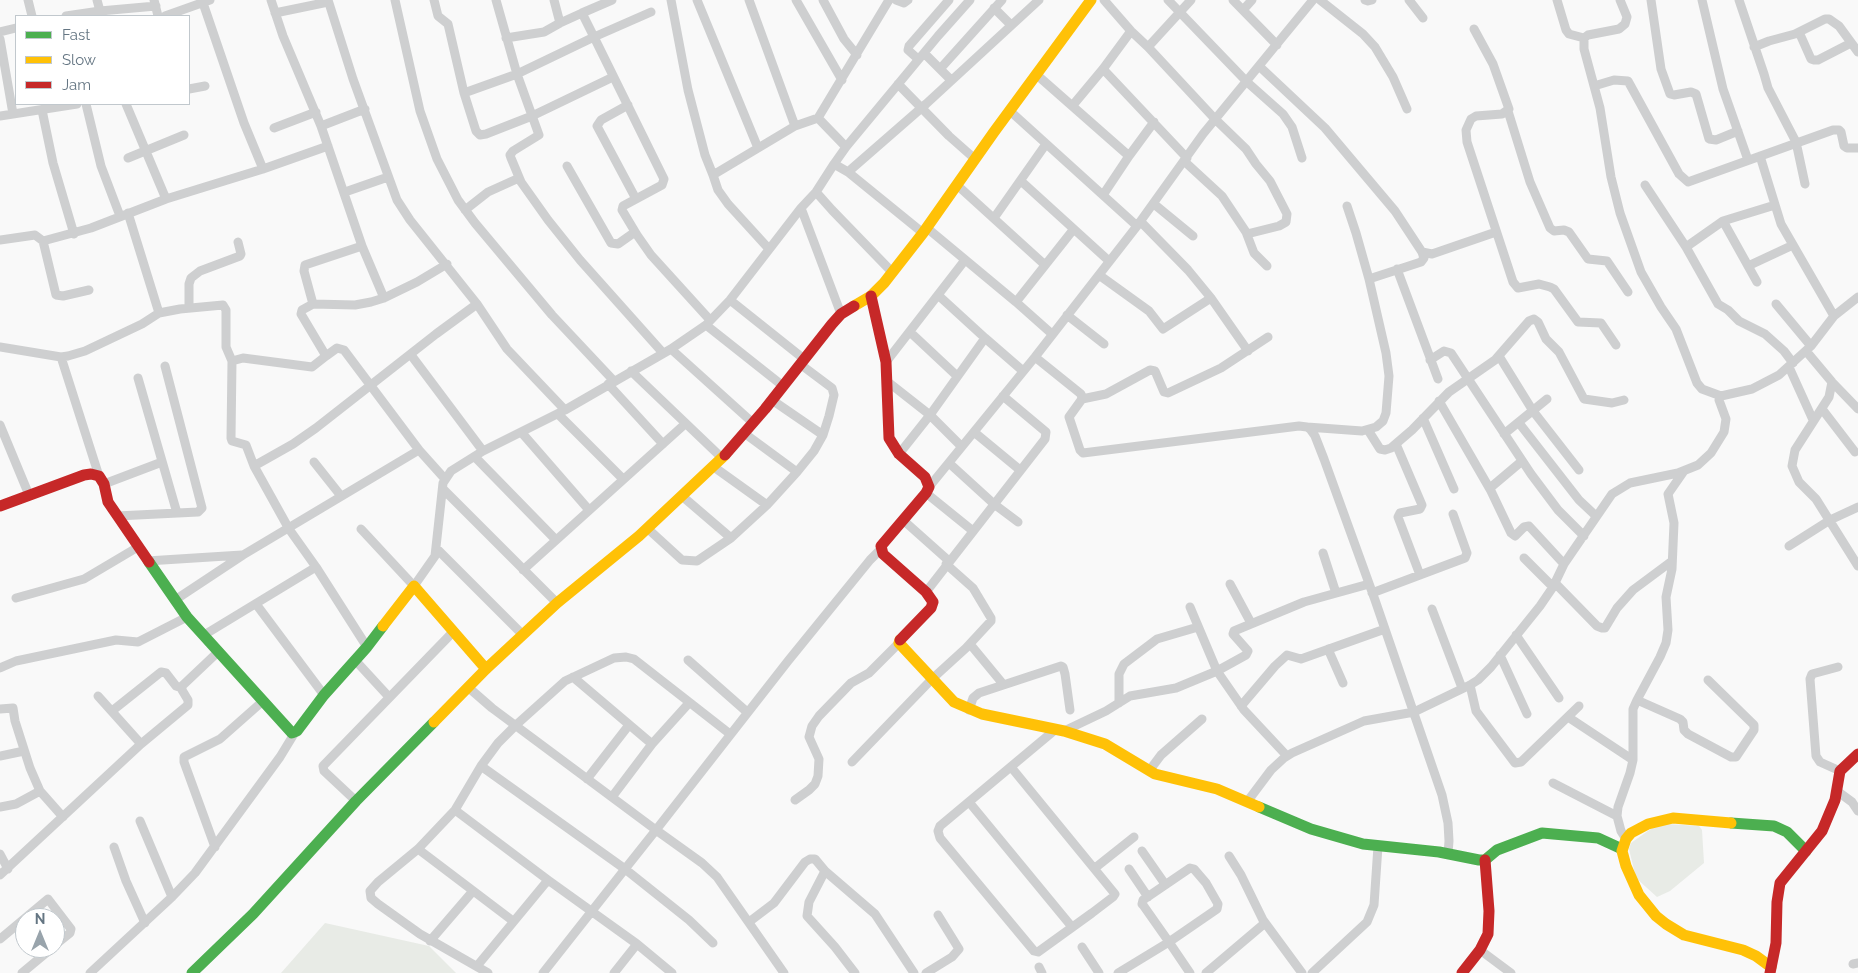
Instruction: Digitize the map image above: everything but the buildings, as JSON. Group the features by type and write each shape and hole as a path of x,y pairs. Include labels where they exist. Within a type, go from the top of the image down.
{"street":[{"path":"28,0 32,15"},
{"path":"97,0 100,11"},
{"path":"271,0 283,36 322,126 362,246 384,298"},
{"path":"395,0 424,124 443,172 464,210 664,444"},
{"path":"434,0 438,16 448,24 464,93 476,131 480,135 532,116 613,77"},
{"path":"496,0 517,74 539,133 538,136 513,151 510,155 519,178 533,201 548,220 667,351 753,423"},
{"path":"554,0 560,23"},
{"path":"506,38 544,32 612,0"},
{"path":"671,0 688,90 705,155 718,190 728,204 769,249"},
{"path":"697,0 758,148"},
{"path":"749,0 795,126"},
{"path":"796,0 842,80"},
{"path":"823,0 844,39 857,55"},
{"path":"713,175 795,126 818,118 889,0"},
{"path":"896,0 904,3 908,0"},
{"path":"949,0 909,46 908,50 940,69 951,80"},
{"path":"90,973 145,923 195,873 280,757 294,734 324,695 367,647 414,586 432,560 437,549 444,479 451,471 483,451 522,433 631,372 667,351 708,322 730,300 801,208 816,192 846,147 970,0"},
{"path":"940,69 1002,0"},
{"path":"848,172 923,111 951,80 1039,0"},
{"path":"192,973 252,914 356,801 473,692 486,669 522,634 647,528 714,467 753,423 842,314 871,296 892,272 925,230 1091,0"},
{"path":"1104,0 1130,31 1148,47 1215,119 1246,149 1270,181 1288,219 1284,224 1247,234"},
{"path":"1168,0 1247,82 1283,114 1292,127 1302,158"},
{"path":"1148,47 1191,0"},
{"path":"1233,0 1277,44"},
{"path":"1243,10 1252,0"},
{"path":"543,973 747,712 870,560 881,549 882,543 928,490 961,446 1035,357 1139,224 1215,119 1314,0"},
{"path":"1320,0 1363,34 1376,47 1407,109"},
{"path":"1365,0 1372,0"},
{"path":"1409,0 1423,18"},
{"path":"1557,0 1566,30 1575,37 1584,38 1588,35 1611,32 1625,24 1627,17 1620,0"},
{"path":"1650,0 1661,68 1670,94 1691,92 1696,94 1709,139 1716,140 1738,131"},
{"path":"1702,0 1719,75 1748,160"},
{"path":"1739,0 1770,93 1796,142 1805,184"},
{"path":"168,15 207,1 244,122 263,169"},
{"path":"275,13 328,1 394,195 401,208 447,264 507,349 561,412 623,479"},
{"path":"85,15 155,3"},
{"path":"994,8 1011,25"},
{"path":"464,93 517,74 651,12"},
{"path":"582,13 664,179 662,185 623,206 622,210 635,232 661,266 708,322 783,386"},
{"path":"1754,47 1799,32 1825,19 1829,19 1839,26 1858,52"},
{"path":"0,32 15,28"},
{"path":"1474,29 1495,70 1509,107 1508,111 1530,182 1550,228 1554,231 1569,232 1588,259 1607,261 1628,292"},
{"path":"1073,105 1103,69 1130,31"},
{"path":"1799,32 1811,59 1814,60 1818,60 1851,43"},
{"path":"1584,38 1584,49 1600,108 1611,177 1620,213 1641,272 1661,308 1676,329 1697,383 1702,389 1721,396 1767,382 1791,365 1809,348 1834,316 1858,297"},
{"path":"0,39 13,114"},
{"path":"1259,66 1325,128 1395,211 1422,252 1424,258 1421,262 1369,279"},
{"path":"1103,69 1154,122 1185,159 1222,196 1247,234 1254,253 1267,266"},
{"path":"1037,75 1129,156"},
{"path":"1594,86 1614,80 1628,81 1679,174 1685,181 1692,181 1825,132 1836,130 1840,132 1844,146 1847,148 1858,148"},
{"path":"898,84 923,111 975,159"},
{"path":"190,88 205,86"},
{"path":"0,116 70,105"},
{"path":"86,105 101,166 124,215 159,313"},
{"path":"126,105 166,199"},
{"path":"628,106 602,120 597,126 636,199"},
{"path":"47,108 53,163 74,234"},
{"path":"322,126 365,109"},
{"path":"1010,111 1103,195 1139,224 1188,270 1211,298 1248,351"},
{"path":"1508,111 1502,114 1476,116 1469,122 1466,130 1468,148 1515,286 1523,288 1539,284 1550,286 1578,322 1602,323 1616,345"},
{"path":"274,128 316,112"},
{"path":"818,118 846,147"},
{"path":"1103,195 1154,122"},
{"path":"128,158 184,135"},
{"path":"994,218 1046,144"},
{"path":"43,241 74,234 166,199 263,169 328,146"},
{"path":"1760,156 1781,224 1834,316"},
{"path":"834,164 848,172 965,260 1052,334"},
{"path":"567,166 611,243 614,245 618,244 635,232"},
{"path":"345,192 388,177"},
{"path":"464,210 488,192 519,178"},
{"path":"1021,181 1109,261"},
{"path":"957,185 1044,265"},
{"path":"1645,185 1686,247 1718,304 1732,313 1739,321 1764,334 1784,351 1813,420"},
{"path":"816,192 892,272"},
{"path":"1154,204 1193,236"},
{"path":"1686,247 1724,221 1775,205"},
{"path":"1268,337 1220,368 1168,393 1164,392 1155,371 1150,370 1106,394 1082,399 1068,417 1080,450 1083,453 1299,426 1368,430 1376,427 1383,421 1389,389 1386,353 1369,279 1347,206"},
{"path":"801,208 842,314"},
{"path":"1724,221 1757,282"},
{"path":"1016,302 1073,230"},
{"path":"1422,252 1432,254 1496,232"},
{"path":"0,240 35,235 43,241 56,295 63,296 89,290"},
{"path":"189,308 188,290 191,278 200,271 240,256 238,242"},
{"path":"1748,266 1792,245"},
{"path":"313,304 304,271 305,265 362,246"},
{"path":"886,362 965,260"},
{"path":"326,356 302,314 302,310 313,304 355,305 384,298 417,282 447,264"},
{"path":"1397,270 1438,379"},
{"path":"1099,275 1149,311 1163,329 1211,298"},
{"path":"938,295 1023,371"},
{"path":"871,296 886,362 889,438 898,454 925,477 928,490 973,531"},
{"path":"647,528 676,555 688,562 703,559 731,538 767,505 797,472 823,436 833,392 829,385 730,300"},
{"path":"0,347 61,357 85,351 142,324 159,313 218,304 224,306 226,347 232,361 232,441 246,445 254,466 289,529 316,567 367,647"},
{"path":"254,466 309,434 477,304"},
{"path":"1776,304 1832,382 1858,409"},
{"path":"1067,315 1104,344"},
{"path":"1368,430 1380,449 1385,450 1396,444 1439,401 1499,356 1529,321 1534,319 1538,322 1546,339 1559,352 1584,398 1612,403 1624,400"},
{"path":"910,332 957,376"},
{"path":"898,454 930,415 985,338"},
{"path":"232,361 243,358 312,367 333,349 341,348 419,450 444,479"},
{"path":"1430,360 1444,352 1450,352 1522,461 1558,510 1584,536"},
{"path":"411,355 483,451"},
{"path":"1499,356 1534,411 1579,470"},
{"path":"61,357 108,502 187,618 219,651 287,730 294,734"},
{"path":"1035,357 1079,391 1082,399"},
{"path":"117,516 198,512 202,508 165,366"},
{"path":"631,372 722,458"},
{"path":"138,378 177,513"},
{"path":"888,382 930,415 961,446"},
{"path":"1832,382 1829,396 1822,409 1795,450 1792,466 1799,482 1816,499 1858,566"},
{"path":"926,592 1045,439 1046,432 1003,396"},
{"path":"1248,802 1271,770 1287,756 1364,721 1414,712 1466,686 1483,675 1516,636 1554,585 1564,564 1612,494 1630,483 1684,472 1705,459 1724,432 1726,419 1720,400 1721,396"},
{"path":"1504,434 1547,399"},
{"path":"772,400 823,436"},
{"path":"1439,401 1490,488 1512,535 1517,535 1524,527 1529,526 1564,564"},
{"path":"1822,409 1855,452"},
{"path":"1423,418 1454,489"},
{"path":"1519,422 1579,500 1596,516"},
{"path":"523,570 685,424"},
{"path":"0,425 29,495"},
{"path":"1307,427 1315,436 1414,712 1446,810 1449,841 1448,854"},
{"path":"974,432 1020,470"},
{"path":"522,433 589,510"},
{"path":"744,433 797,472"},
{"path":"1396,444 1422,505 1420,509 1400,513 1398,518 1420,575"},
{"path":"175,600 243,555 419,450"},
{"path":"475,457 556,540"},
{"path":"1490,488 1522,461"},
{"path":"0,506 84,475 91,474 101,480 162,462"},
{"path":"314,462 342,496"},
{"path":"949,463 994,504 1018,522"},
{"path":"714,467 767,505"},
{"path":"1684,472 1668,494 1674,523 1672,561 1666,597 1668,630 1666,643 1637,700 1633,716 1633,760 1618,807 1617,816 1624,844 1626,866 1639,895 1656,916 1684,935 1743,950 1756,956 1770,970"},
{"path":"443,489 557,603"},
{"path":"682,496 731,538"},
{"path":"1789,546 1830,520 1858,507"},
{"path":"1372,593 1467,556 1453,514"},
{"path":"852,762 932,679 990,624 991,618 973,588 903,520"},
{"path":"361,529 414,586 486,669"},
{"path":"16,598 84,579 138,547"},
{"path":"437,549 522,634"},
{"path":"795,800 815,784 818,776 819,759 809,737 812,726 819,716 851,683 869,673 931,608 933,602 926,592 887,558 881,549"},
{"path":"1322,553 1336,593"},
{"path":"147,561 243,555"},
{"path":"1524,558 1597,626 1602,628 1605,628 1617,608 1633,590 1672,561"},
{"path":"204,635 316,567"},
{"path":"1230,584 1251,624"},
{"path":"1011,767 1114,892 1114,895 1036,952 940,838 938,832 940,826 1011,767 1060,730 1106,711 1130,696 1176,688 1217,671 1248,653 1247,649 1232,632 1294,606 1369,584"},
{"path":"256,604 324,695"},
{"path":"1190,607 1217,671 1241,706 1287,756"},
{"path":"1432,609 1476,711 1515,763 1521,762 1579,706"},
{"path":"0,668 16,661 116,640 138,642 187,618"},
{"path":"1118,703 1119,674 1124,664 1157,639 1198,627"},
{"path":"1241,706 1275,666 1287,655 1301,658 1385,629"},
{"path":"356,801 324,771 322,766 453,632"},
{"path":"1516,636 1559,698"},
{"path":"899,643 954,702 969,710 1060,730 1115,749 1149,771 1216,788 1311,829 1363,844 1485,860 1497,850 1542,833 1598,838 1624,844"},
{"path":"970,644 1003,684"},
{"path":"1328,649 1343,683"},
{"path":"182,688 219,651"},
{"path":"1500,655 1527,714"},
{"path":"488,973 430,941 378,904 371,898 370,894 372,888 418,849 455,810 481,766 498,743 516,725 558,686 573,677 614,658 630,657 730,734"},
{"path":"355,660 389,697"},
{"path":"688,660 747,712"},
{"path":"969,710 975,695 1061,666 1066,674 1070,710"},
{"path":"1838,667 1812,674 1810,679 1816,756 1820,762 1840,771"},
{"path":"0,876 141,744 188,705 188,700 182,688 176,686 166,673 161,672 112,711"},
{"path":"573,677 652,744"},
{"path":"1637,700 1680,719 1684,722 1684,730 1688,734 1731,757 1736,757 1754,730 1754,725 1708,680"},
{"path":"473,692 710,871 749,922 784,973"},
{"path":"98,696 141,744"},
{"path":"215,847 184,762 184,757 220,739 263,701"},
{"path":"612,797 652,744 688,703"},
{"path":"0,709 14,708 15,721 24,751 40,791 63,817"},
{"path":"1568,717 1633,760"},
{"path":"1149,771 1165,751 1202,719"},
{"path":"587,778 629,725"},
{"path":"0,756 24,751"},
{"path":"1770,970 1776,942 1778,892 1787,873 1825,826 1832,811 1840,771 1858,754"},
{"path":"481,766 625,869 689,920 713,943"},
{"path":"1553,783 1617,816"},
{"path":"0,807 16,804 40,791"},
{"path":"1837,791 1852,802 1858,811"},
{"path":"969,802 1072,927"},
{"path":"455,810 637,944 672,973"},
{"path":"1624,844 1639,829 1659,820 1690,819 1774,826 1787,832 1806,851"},
{"path":"140,821 172,897"},
{"path":"1094,868 1134,837"},
{"path":"1312,973 1366,922 1374,905 1378,846"},
{"path":"114,847 126,881 145,923"},
{"path":"418,849 513,921"},
{"path":"1142,851 1165,884"},
{"path":"0,854 8,868"},
{"path":"1229,856 1266,924 1302,973"},
{"path":"749,922 774,903 808,860 812,858 875,914 914,973"},
{"path":"1462,973 1480,950 1488,934 1490,922 1485,860"},
{"path":"1118,973 1169,942 1218,906 1206,883 1192,868 1188,868 1165,884 1142,904 1169,942 1190,973"},
{"path":"1129,870 1148,897"},
{"path":"825,871 809,902 807,916 855,973"},
{"path":"477,966 548,880"},
{"path":"430,941 473,891"},
{"path":"37,908 48,898 55,908"},
{"path":"926,973 952,957 959,949 938,915"},
{"path":"65,921 71,929 70,933 65,937"},
{"path":"1206,973 1266,924"},
{"path":"0,940 15,927"},
{"path":"614,973 637,944"},
{"path":"1082,947 1099,973"},
{"path":"1480,950 1511,973"},
{"path":"22,973 40,958"}],"shaded area":[{"path":"1668,824 1699,826 1702,830 1704,863 1670,891 1657,897 1636,878 1629,849 1631,843 1652,828"},
{"path":"325,923 429,946 456,973 281,973"}],"traffic: fast":[{"path":"149,562 187,617 292,733 297,731 324,695 383,626"},
{"path":"192,973 253,914 356,801 434,722"},
{"path":"1259,807 1311,829 1363,844 1439,852 1479,860 1485,860 1497,850 1542,833 1598,838 1622,849"},
{"path":"1731,823 1774,826 1787,832 1806,851"}],"traffic: slow":[{"path":"854,306 871,296 884,283 923,233 1091,0"},
{"path":"434,722 486,669 557,603 639,536 725,455"},
{"path":"383,626 414,586 486,669"},
{"path":"900,640 899,643 954,702 982,714 1064,731 1105,744 1155,774 1217,789 1259,807"},
{"path":"1731,823 1673,818 1648,824 1631,833 1626,839 1622,851 1626,866 1639,895 1656,916 1666,924 1684,935 1743,950 1756,956 1771,967"}],"traffic: jam":[{"path":"871,296 886,362 889,438 899,454 925,477 929,487 881,546 883,554 926,592 933,602 931,608 900,640"},
{"path":"725,455 765,409 832,324 841,314 854,306"},
{"path":"0,506 84,475 99,476 104,484 108,502 149,562"},
{"path":"1770,973 1776,943 1777,902 1780,883 1822,831 1835,800 1840,771 1858,754"},
{"path":"1462,973 1480,950 1488,934 1489,911 1485,860"}]}
